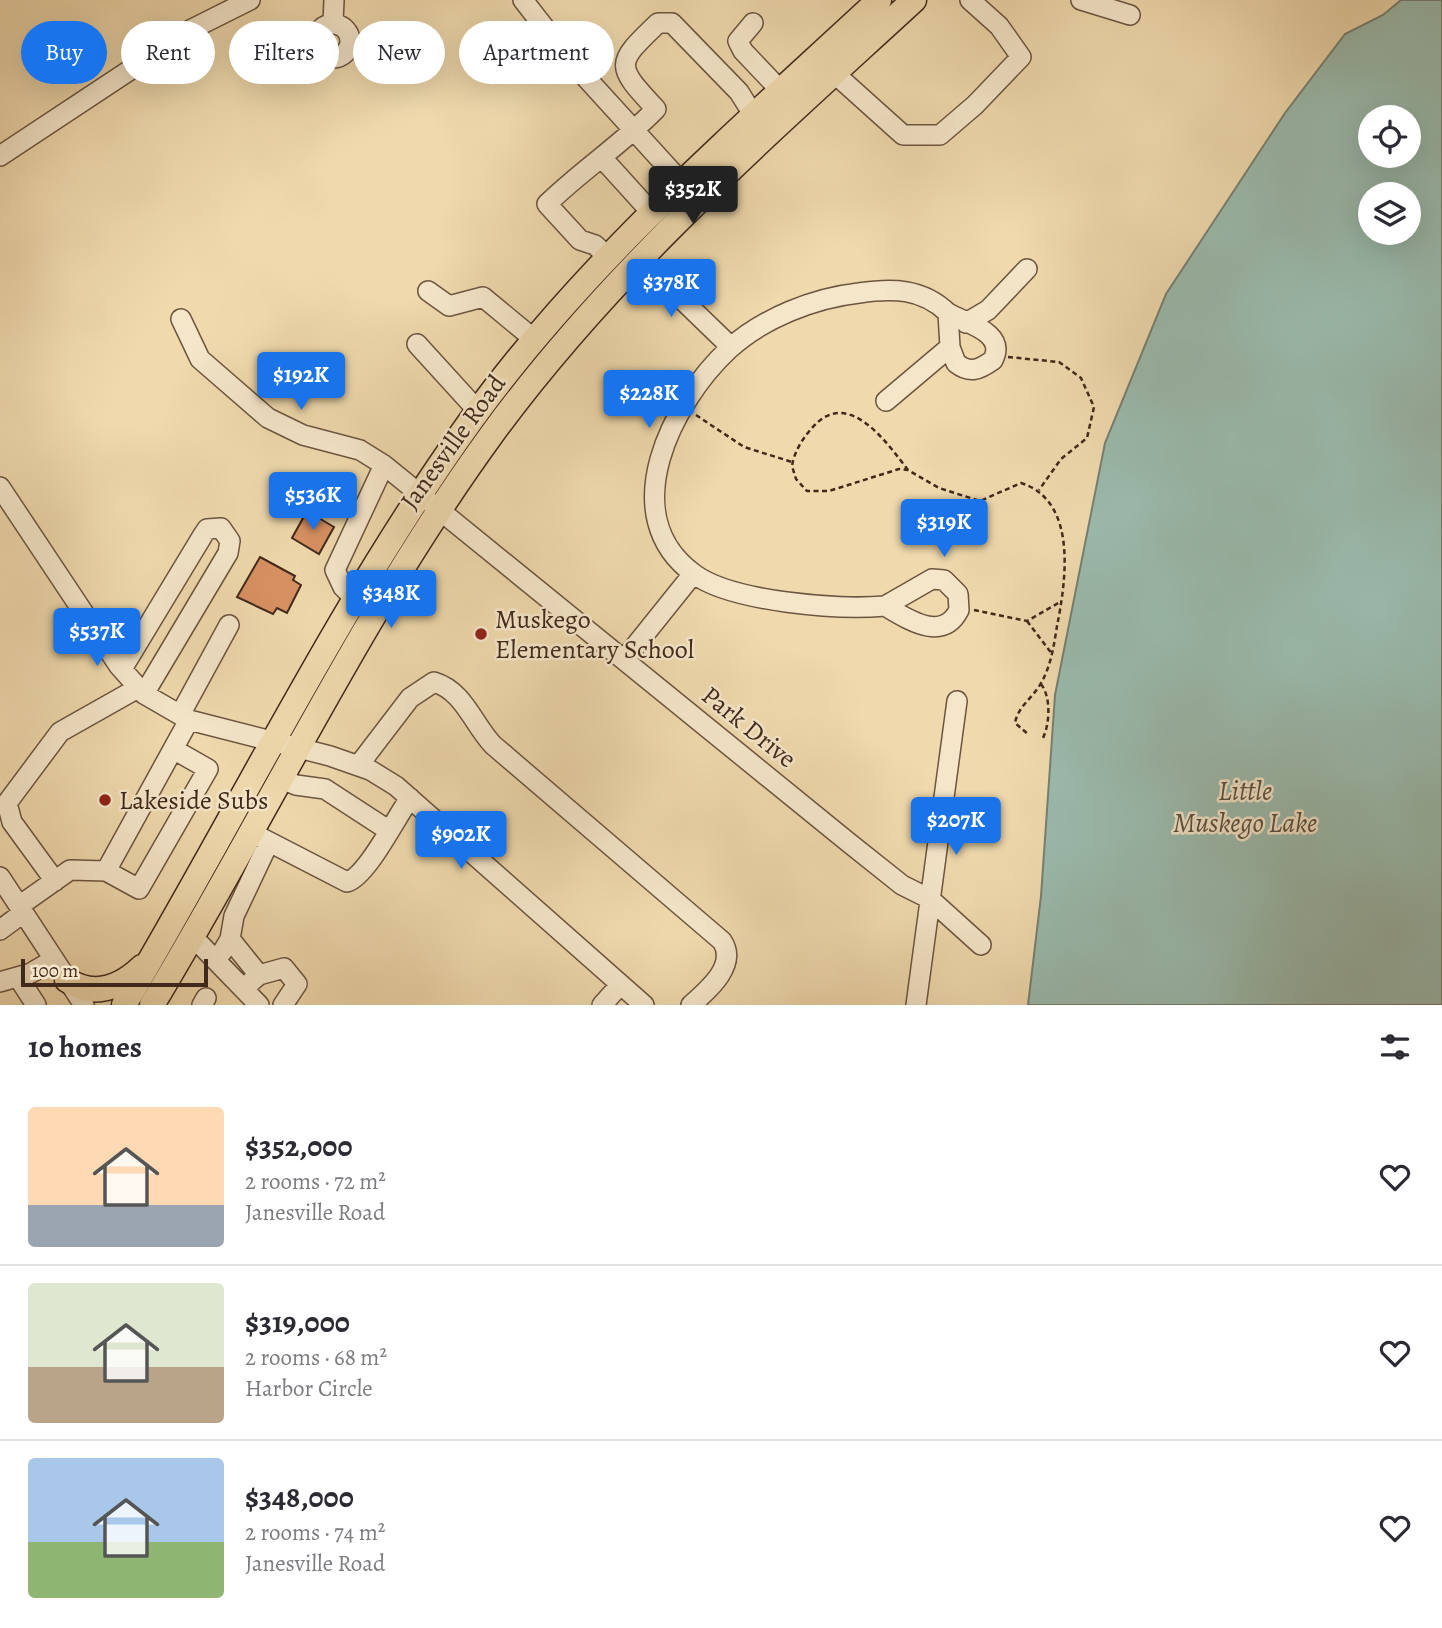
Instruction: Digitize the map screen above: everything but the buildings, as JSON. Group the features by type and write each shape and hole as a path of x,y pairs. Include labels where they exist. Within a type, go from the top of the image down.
{"main road":[{"name":"Janesville Road","path":"152,1005 279,778 286,744 439,509 501,423 563,345 643,255 725,174 826,65 879,0"},
{"name":"Janesville Road","path":"124,1005 162,942 247,837 286,744 355,599 420,494 478,411 535,340 603,264 682,183 781,91 826,65 914,0"},
{"path":"603,264 643,255 678,208 682,183 704,183 725,174"},
{"path":"643,255 636,247 656,209"},
{"path":"67,980 86,989 110,989 141,968 162,942"}],"street":[{"path":"0,156 216,14 250,0"},
{"path":"333,21 334,0"},
{"path":"523,0 544,30 682,183"},
{"path":"1081,0 1130,15"},
{"path":"826,65 903,135 940,135 975,105 1021,57 999,26 972,2"},
{"path":"603,264 595,245 580,240 547,204 578,174 603,159 635,131 656,108 629,80 624,66 628,52 658,23 673,23 739,92 754,116"},
{"path":"753,23 738,41 743,51 781,91"},
{"path":"603,159 656,209"},
{"path":"643,255 731,347"},
{"path":"966,323 988,310 1027,269"},
{"path":"885,606 916,623 935,628 952,620 959,607 954,588 944,580 932,579 885,606 863,608 800,604 761,597 711,583 693,574 664,537 654,500 658,462 683,406 707,372 731,347 782,315 843,295 902,290 932,299 947,313 983,329 992,338 994,356 983,367 969,371 956,363 950,347 947,313"},
{"path":"428,291 449,306 483,298 535,340"},
{"name":"Park Drive","path":"181,318 200,359 268,418 303,435 360,450 384,465 902,885 930,899 981,945"},
{"path":"417,344 478,411"},
{"path":"886,401 950,347"},
{"path":"355,599 343,587 335,570 384,465"},
{"path":"0,487 122,669 141,691 185,718 358,766 396,786 644,1005"},
{"path":"55,881 6,825 7,803 60,732 141,691 228,553 230,541 221,528 207,529 122,669"},
{"path":"624,660 693,574"},
{"path":"106,871 173,749 229,625"},
{"path":"358,766 410,698 434,682 445,685 456,694 476,727 493,745 722,941 728,949 728,958 722,972 691,1005"},
{"path":"916,1005 957,701"},
{"path":"0,930 70,870 106,871 139,889 208,769 173,749"},
{"path":"279,778 296,785 309,784 325,789 387,831"},
{"path":"217,961 230,939 247,837 285,848 347,882 355,880 371,863 387,831 410,798"},
{"path":"0,877 84,1005"},
{"path":"193,936 217,961 252,981"},
{"path":"230,939 252,981 260,1005"},
{"path":"9,979 31,973 53,960"},
{"path":"252,981 284,968 297,985 283,1005"},
{"path":"9,979 36,1005"},
{"path":"602,1005 620,985"}],"path":[{"path":"994,356 1059,362 1081,378 1094,407 1087,438 1061,459 1038,491"},
{"path":"683,406 744,447 792,462"},
{"path":"908,470 884,436 853,415 837,413 817,422 792,462 796,480 807,491 829,491 899,469 908,470 939,488 970,500 991,497 1021,483 1038,491 1054,510 1066,553 1062,601 1052,653 1041,684 1016,713 1015,723 1029,735"},
{"path":"1027,621 1062,601"},
{"path":"959,607 1027,621 1052,653"},
{"path":"1041,684 1046,690 1048,704 1048,729 1043,738"}],"water":[{"name":"Little Muskego Lake","path":"1401,0 1442,0 1442,1005 1028,1005 1041,896 1055,695 1105,443 1166,294 1285,113 1345,34 1383,15"}],"place":[{"name":"Muskego Elementary School","path":"481,634"},
{"name":"Lakeside Subs","path":"105,800"}]}
